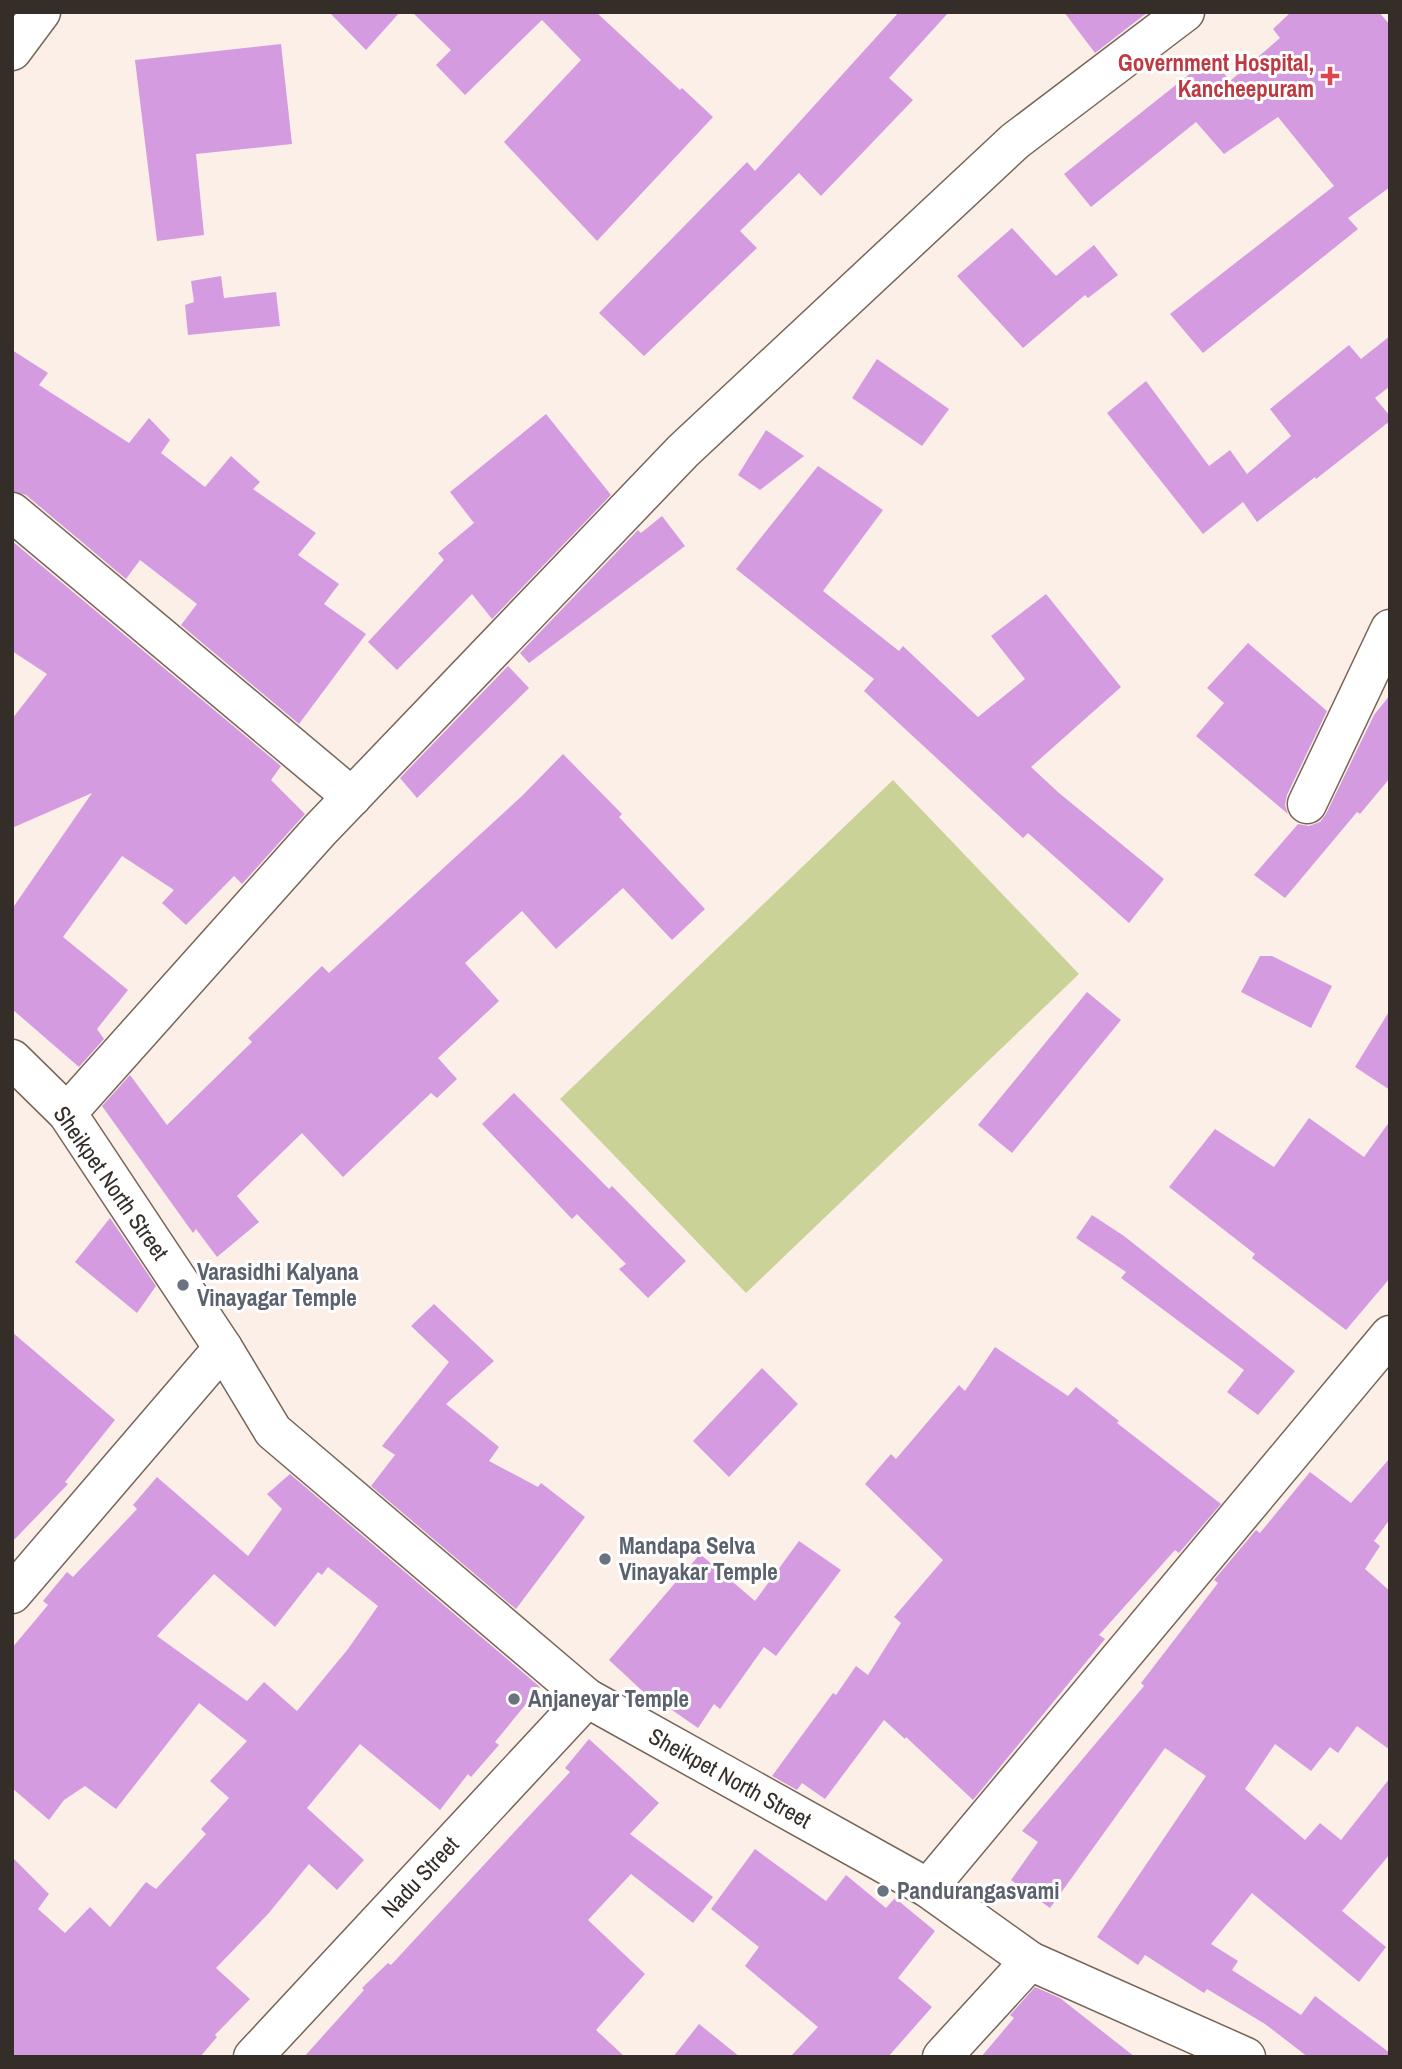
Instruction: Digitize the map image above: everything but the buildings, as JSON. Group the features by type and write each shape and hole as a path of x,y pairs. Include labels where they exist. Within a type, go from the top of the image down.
{"street":[{"path":"12,51 41,12"},
{"path":"67,1113 352,797 683,451 1015,141 1185,12"},
{"path":"12,512 352,797"},
{"path":"1307,804 1390,629"},
{"name":"Sheikpet North Street","path":"12,1059 67,1113 223,1348 273,1431 587,1698 929,1888 1030,1961 1246,2057"},
{"path":"929,1888 1390,1335"},
{"path":"12,1594 223,1348"},
{"name":"Nadu Street","path":"253,2057 587,1698"},
{"path":"942,2057 1030,1961"}],"green space":[{"path":"893,780 1079,974 746,1293 560,1099"}],"place":[{"name":"Government Hospital, Kancheepuram","path":"1330,76"},
{"name":"Varasidhi Kalyana Vinayagar Temple","path":"183,1285"},
{"name":"Mandapa Selva Vinayakar Temple","path":"605,1559"},
{"name":"Anjaneyar Temple","path":"514,1699"},
{"name":"Pandurangasvami","path":"883,1891"}]}
